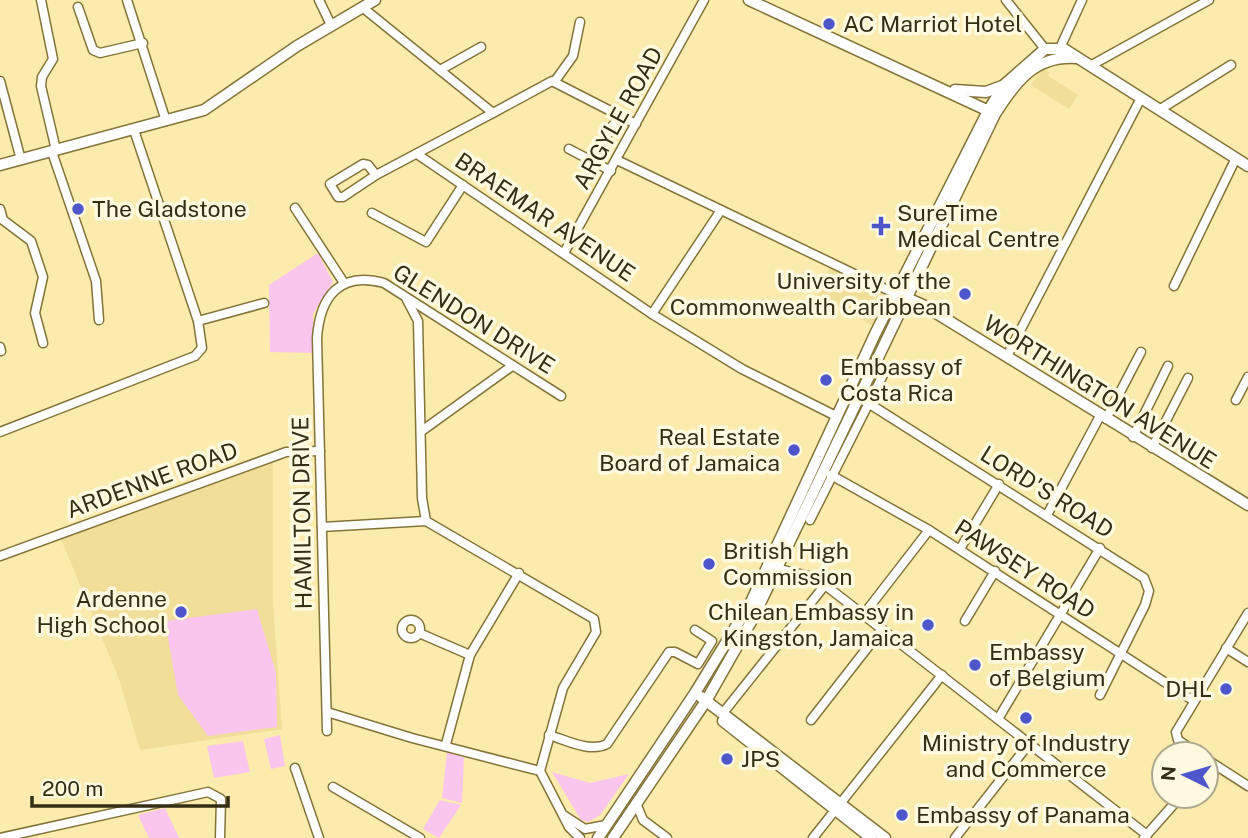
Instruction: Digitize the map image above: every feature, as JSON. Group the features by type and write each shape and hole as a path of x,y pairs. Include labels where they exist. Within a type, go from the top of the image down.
{"main road":[{"path":"0,165 204,110 331,25 375,0"},
{"path":"749,0 991,112"},
{"path":"944,89 986,92 1004,85 1045,49 1060,48 1248,166"},
{"path":"598,838 693,696 751,603 894,293 971,143 991,112 1018,83 1044,61 1054,57 1077,58"},
{"path":"613,838 714,687 779,569 862,399 905,297 1004,85"},
{"path":"967,100 975,109 977,117 971,143"},
{"name":"WORTHINGTON AVENUE","path":"894,293 1007,356 1133,437 1248,505"},
{"path":"714,687 712,698 718,712"},
{"path":"693,696 718,712 871,838"},
{"path":"688,726 701,714 718,712"},
{"path":"836,807 885,838"}],"street":[{"path":"41,0 53,59 42,77 41,86 54,151 96,281 99,320"},
{"path":"127,0 166,121"},
{"path":"319,0 331,25"},
{"name":"ARGYLE ROAD","path":"565,253 704,0"},
{"path":"1006,0 1045,49"},
{"path":"1060,48 1082,0"},
{"path":"1090,66 1209,0"},
{"path":"78,7 93,50 100,53 143,43"},
{"path":"362,7 494,113"},
{"path":"580,22 573,55 555,81 636,124"},
{"path":"440,70 481,47"},
{"path":"1159,110 1231,65"},
{"path":"0,81 20,160"},
{"name":"BRAEMAR AVENUE","path":"555,81 546,83 417,154 652,314 742,369 836,416"},
{"path":"1007,356 1141,98"},
{"path":"592,161 613,125"},
{"path":"0,432 195,356 203,342 134,130"},
{"path":"569,149 611,171"},
{"path":"376,176 368,165 363,164 330,184 340,198 417,154"},
{"path":"1174,286 1236,158"},
{"path":"618,160 894,293"},
{"path":"372,213 426,242 463,185"},
{"path":"295,208 344,283"},
{"path":"0,209 3,220 32,241 43,277 35,313 43,343"},
{"path":"652,314 721,210"},
{"name":"GLENDON DRIVE","path":"344,283 369,279 384,284 561,396"},
{"name":"HAMILTON DRIVE","path":"327,731 317,338 318,319 329,296 344,283"},
{"path":"407,300 418,321 423,430 422,498 426,521"},
{"path":"198,321 264,303"},
{"path":"1047,515 1141,352"},
{"path":"423,430 512,366"},
{"path":"1133,437 1168,366"},
{"path":"810,520 862,399 885,371"},
{"path":"1236,400 1248,377"},
{"path":"1152,448 1188,378"},
{"name":"LORD'S ROAD","path":"862,399 1144,578 1149,591 1100,695"},
{"name":"ARDENNE ROAD","path":"0,556 286,452 320,451"},
{"name":"PAWSEY ROAD","path":"831,475 960,549 1194,701"},
{"path":"960,549 999,484"},
{"path":"322,527 426,521 519,572 594,619 597,625 593,639 563,688 540,771 560,811 580,838"},
{"path":"864,614 929,530"},
{"path":"998,719 1100,548"},
{"path":"779,569 813,577 825,585 1145,836 1168,810"},
{"path":"965,621 995,571"},
{"path":"446,744 470,655 519,572"},
{"path":"718,712 825,585"},
{"path":"1180,740 1175,736 1248,613"},
{"path":"811,720 883,629"},
{"path":"549,735 589,747 600,748 607,744 669,652 675,652 698,664 712,641 695,630"},
{"path":"419,633 470,655"},
{"path":"1226,648 1248,662"},
{"path":"813,838 942,675"},
{"path":"327,712 412,738 446,744 540,771"},
{"path":"955,838 1028,745"},
{"path":"295,768 319,838"},
{"path":"1220,770 1248,786"},
{"path":"333,788 420,838"},
{"path":"0,838 208,792 221,799 220,838"},
{"path":"636,803 643,820 667,838"},
{"path":"560,811 578,827 597,829 606,825"}],"shaded area":[{"path":"1042,68 1049,72 1048,76 1078,95 1069,109 1031,85"},
{"path":"318,253 333,282 313,314 313,353 270,352 269,285"},
{"path":"830,267 882,292 885,300 874,326 818,296"},
{"name":"Ardenne High School","path":"273,461 273,604 282,729 140,750 119,679 61,539"},
{"path":"257,609 276,673 277,727 208,736 178,695 165,621"},
{"path":"280,735 285,766 271,769 264,739"},
{"path":"243,741 250,772 214,778 207,746"},
{"path":"447,752 464,757 462,803 442,798"},
{"path":"552,772 590,783 629,774 600,815 588,822 581,820"},
{"path":"440,800 461,805 439,838 423,829"},
{"path":"165,808 179,838 149,838 138,815"}],"place":[{"name":"AC Marriot Hotel","path":"829,24"},
{"name":"The Gladstone","path":"78,209"},
{"name":"SureTime Medical Centre","path":"881,226"},
{"name":"University of the Commonwealth Caribbean","path":"965,294"},
{"name":"Embassy of Costa Rica","path":"826,380"},
{"name":"Real Estate Board of Jamaica","path":"794,450"},
{"name":"British High Commission","path":"709,564"},
{"name":"Ardenne High School","path":"181,612"},
{"name":"Chilean Embassy in Kingston, Jamaica","path":"928,625"},
{"name":"Embassy of Belgium","path":"975,665"},
{"name":"DHL","path":"1226,689"},
{"name":"Ministry of Industry and Commerce","path":"1026,718"},
{"name":"JPS","path":"727,759"},
{"name":"Embassy of Panama","path":"902,815"}]}
